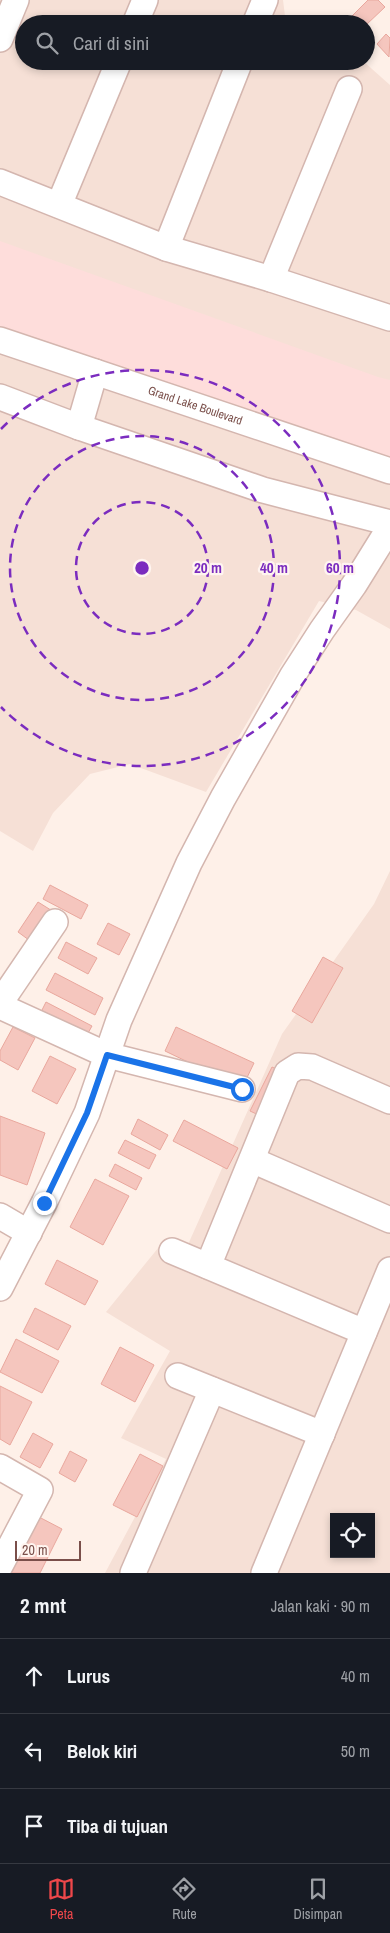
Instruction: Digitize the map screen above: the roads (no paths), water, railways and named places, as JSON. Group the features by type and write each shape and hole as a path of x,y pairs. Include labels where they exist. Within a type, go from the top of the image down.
{"street":[{"path":"0,39 16,0"},
{"path":"139,15 145,0"},
{"path":"259,15 265,0"},
{"path":"59,206 115,70"},
{"path":"166,248 236,70"},
{"path":"271,279 349,89"},
{"path":"0,182 166,248 389,313"},
{"name":"Grand Lake Boulevard","path":"0,340 390,471"},
{"path":"79,427 95,372"},
{"path":"0,397 79,427 263,490 390,523"},
{"path":"0,1288 87,1113 119,1020 189,863 223,798 293,675 354,585 390,527"},
{"path":"56,922 0,1005 107,1055 242,1089"},
{"path":"208,1266 287,1073 298,1066 312,1066 390,1101"},
{"path":"252,1160 390,1220"},
{"path":"0,1216 29,1233"},
{"path":"172,1251 208,1266 375,1323"},
{"path":"264,1573 322,1434 375,1323 390,1270"},
{"path":"178,1376 322,1434"},
{"path":"133,1573 212,1390"},
{"path":"0,1467 40,1490 0,1566"}]}
